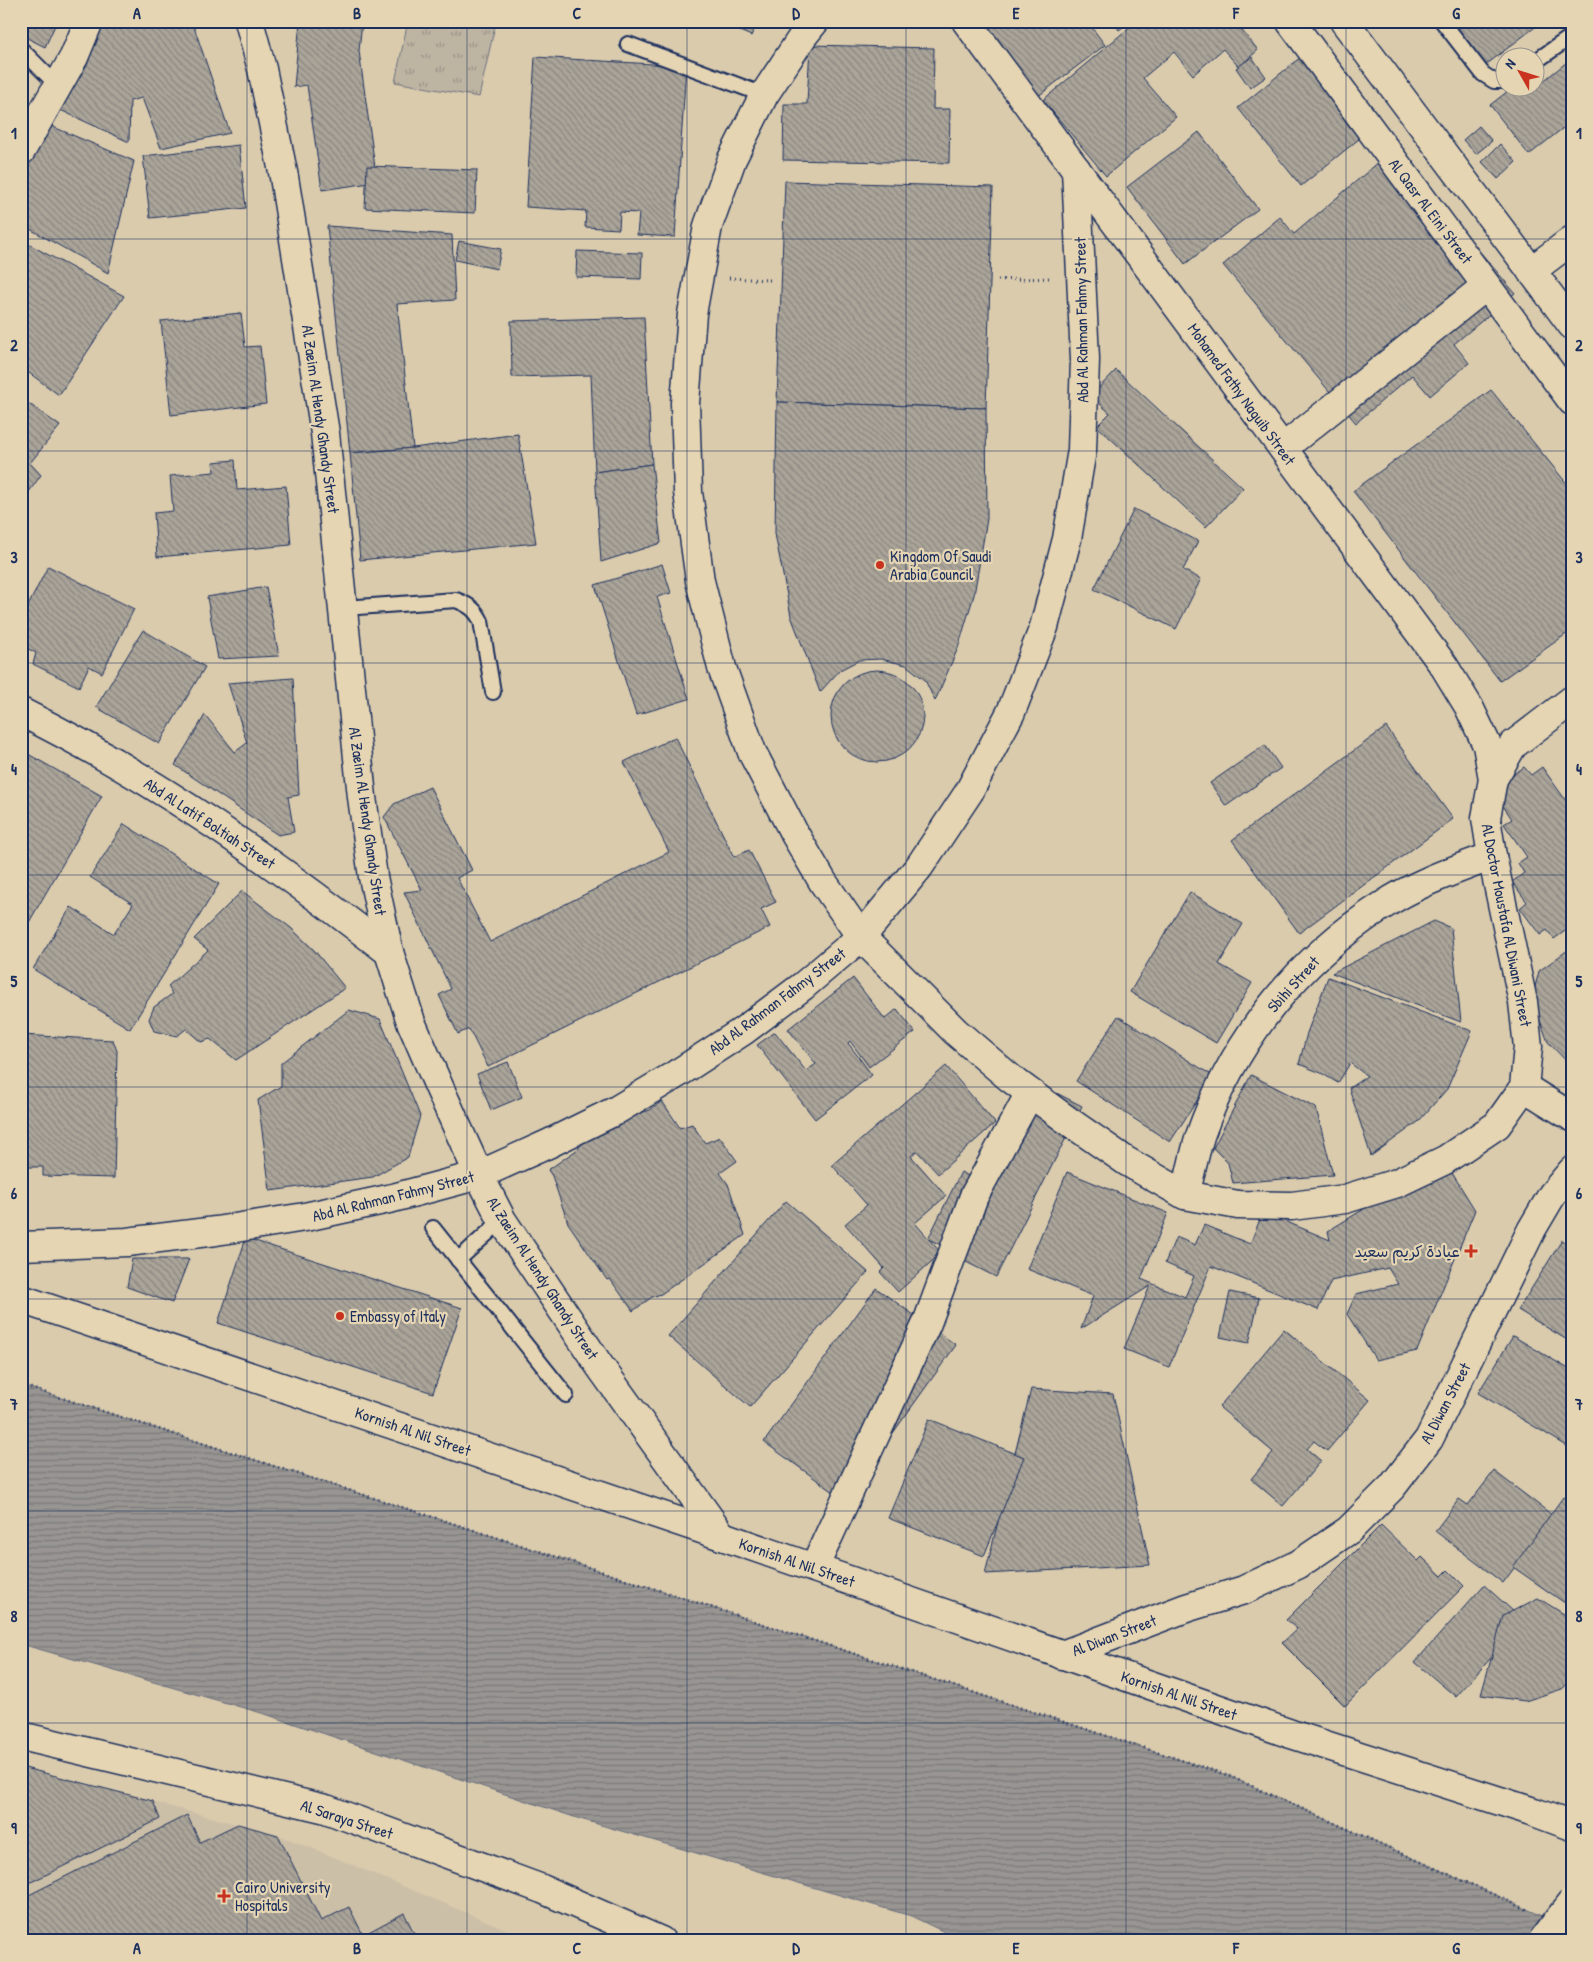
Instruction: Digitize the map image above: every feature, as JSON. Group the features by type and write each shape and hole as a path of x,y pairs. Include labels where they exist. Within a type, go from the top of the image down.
{"main road":[{"path":"21,151 74,57 89,21"},
{"name":"Al Zaeim Al Hendy Ghandy Street","path":"249,21 262,69 284,177 325,433 362,797 373,877 388,952 412,1022 440,1089 479,1175 502,1220 599,1365 722,1536"},
{"name":"Al Doctor Moustafa Al Diwani Street","path":"815,21 764,95 732,159 708,226 692,314 685,403 688,492 700,581 722,668 752,752 793,831 823,882 861,937 956,1032 1030,1093 1126,1161 1186,1195 1238,1204 1292,1206 1345,1199 1397,1183 1445,1160 1497,1126 1524,1087 1528,1047 1524,1002 1492,856 1486,818 1493,779 1513,745 1572,700"},
{"name":"Mohamed Fathy Naguib Street","path":"966,21 1449,674 1469,707 1487,745 1493,779"},
{"name":"Al Qasr Al Eini Street","path":"1290,21 1572,401"},
{"path":"1344,21 1572,325"},
{"name":"Abd Al Rahman Fahmy Street","path":"21,1246 127,1242 225,1230 305,1217 393,1198 479,1175 548,1144 615,1110 680,1072 751,1025 803,986 861,937 919,867 969,792 1011,712 1044,627 1068,540 1082,450 1085,359 1076,168"},
{"path":"1531,271 1572,240"},
{"path":"1283,448 1486,286"},
{"name":"Abd Al Latif Boltiah Street","path":"21,712 132,772 221,827 306,888 388,952"},
{"name":"Sbihi Street","path":"1186,1195 1200,1137 1223,1081 1254,1029 1291,982 1334,940 1383,905 1436,877 1492,856"},
{"path":"1524,1087 1572,1117"},
{"path":"814,1568 927,1322 974,1196 1030,1093"},
{"name":"Al Diwan Street","path":"1062,1655 1186,1608 1244,1590 1299,1564 1349,1530 1392,1487 1429,1439 1532,1229 1552,1195 1572,1171"},
{"name":"Kornish Al Nil Street","path":"21,1299 722,1536 1290,1734 1534,1812 1572,1826"},
{"name":"Al Saraya Street","path":"21,1736 326,1809 542,1889 661,1941"},
{"path":"1542,1941 1572,1902"}],"lane":[{"path":"1442,21 1483,74 1496,81"},
{"path":"1546,54 1572,36"},
{"path":"628,44 764,95"},
{"path":"21,49 57,85"},
{"path":"344,608 456,600 468,605 476,611 480,621 493,692"},
{"path":"458,1260 502,1220"},
{"path":"433,1228 566,1395"}],"path":[{"path":"998,280 1081,276"},
{"path":"699,277 770,280"},
{"path":"21,1385 527,1547 1227,1775 1531,1911"}],"shaded area":[{"path":"21,1385 1227,1775 1567,1927 1572,1930 1572,1941 963,1941 911,1916 577,1818 265,1714 21,1644"},
{"name":"Cairo University Hospitals","path":"21,1767 278,1835 534,1941 21,1941"}],"green space":[{"path":"408,21 496,21 479,97 395,82"}],"building":[{"path":"21,21 57,21 45,47 21,35"},
{"path":"104,21 192,21 230,133 161,148 142,98 130,101 129,142 56,108"},
{"path":"300,21 362,21 359,51 377,182 322,190 307,85 294,87"},
{"path":"718,21 758,21 751,36"},
{"path":"980,21 1087,21 1105,45 1037,97"},
{"path":"1113,21 1131,21 1119,30"},
{"path":"1137,21 1234,21 1258,50 1239,67 1223,49 1193,75 1174,52 1143,78 1176,117 1106,176 1043,100"},
{"path":"1434,21 1543,21 1508,48 1496,48 1496,57 1474,74"},
{"path":"810,45 934,48 933,109 950,109 949,163 783,160 784,104 807,104"},
{"path":"1307,52 1370,130 1301,186 1238,108"},
{"path":"535,57 686,66 675,237 637,235 639,213 620,212 619,229 585,227 586,211 526,207"},
{"path":"1252,57 1266,77 1250,88 1236,68"},
{"path":"1572,58 1572,121 1529,155 1490,105 1499,98 1546,98 1546,79"},
{"path":"51,126 134,161 108,273 21,224 21,176"},
{"path":"1479,126 1492,141 1476,154 1463,140"},
{"path":"1199,132 1258,209 1185,264 1127,187"},
{"path":"1500,144 1516,162 1498,179 1482,162"},
{"path":"239,145 246,208 150,218 143,156"},
{"path":"1393,150 1515,293 1454,344 1469,363 1430,396 1412,375 1356,423 1223,265 1280,217 1294,234"},
{"path":"367,166 477,170 475,213 365,208"},
{"path":"785,181 993,187 986,408 777,402"},
{"path":"327,226 452,235 455,300 397,304 413,448 350,453"},
{"path":"21,240 124,296 59,395 21,367"},
{"path":"459,241 501,249 497,269 455,260"},
{"path":"577,251 642,253 641,279 576,277"},
{"path":"241,313 245,347 260,346 266,404 171,415 161,321"},
{"path":"644,317 652,464 595,472 591,375 512,377 511,321"},
{"path":"1116,370 1243,488 1206,527 1097,426 1110,413 1091,396"},
{"path":"1491,390 1572,490 1572,630 1500,681 1353,491"},
{"path":"21,398 60,426 30,463 41,475 21,503"},
{"name":"Kingdom Of Saudi Arabia Council","path":"777,402 986,408 987,519 974,595 958,648 935,701 925,680 906,665 881,659 859,660 840,670 820,692 791,616 775,534"},
{"path":"518,434 536,543 360,560 350,453 413,448"},
{"path":"235,460 237,490 286,486 291,545 157,557 154,513 173,511 170,476 214,472 213,462"},
{"path":"652,464 661,543 601,562 595,472"},
{"path":"1134,509 1198,541 1183,570 1201,579 1176,629 1094,589"},
{"path":"662,564 671,593 657,597 689,699 636,715 595,585"},
{"path":"48,566 134,609 102,673 89,666 79,687 33,664 36,653 21,645 21,620"},
{"path":"266,587 279,656 218,659 207,597"},
{"path":"143,630 205,667 159,744 96,707"},
{"path":"877,670 886,671 903,678 915,690 922,707 922,725 915,742 903,754 886,761 877,762 868,761 851,754 839,742 832,725 831,716 832,707 839,690 851,678 868,671"},
{"path":"293,678 299,795 288,797 294,832 278,835 175,765 205,715 235,752 247,743 228,683"},
{"path":"1386,727 1453,819 1299,933 1232,840"},
{"path":"675,737 734,857 749,850 776,902 761,909 770,927 488,1067 469,1029 458,1034 439,995 451,989 404,892 422,890 384,817 394,804 430,787 472,870 457,878 490,942 669,852 624,762"},
{"path":"1265,745 1281,768 1226,806 1210,783"},
{"path":"21,750 102,796 21,936"},
{"path":"1524,767 1531,775 1542,767 1572,809 1572,926 1554,939 1547,930 1540,935 1520,908 1527,902 1512,882 1524,873 1518,863 1527,857 1504,824 1512,819 1497,797 1505,791 1500,784"},
{"path":"124,824 219,884 130,1029 33,969 71,907 114,934 133,904 90,877"},
{"path":"242,891 291,928 314,950 345,988 236,1060 210,1039 201,1042 186,1029 177,1036 154,1031 149,1019 154,1007 172,994 168,986 208,950 194,939"},
{"path":"1190,892 1243,924 1219,964 1252,983 1216,1043 1130,992"},
{"path":"1434,921 1451,928 1461,1022 1332,973"},
{"path":"1572,947 1572,1067 1548,1042 1532,999 1539,971"},
{"path":"1328,977 1472,1031 1447,1089 1418,1122 1371,1156 1349,1088 1367,1076 1350,1063 1338,1083 1321,1073 1299,1064 1307,1033"},
{"path":"853,978 885,1019 897,1009 915,1032 869,1067 850,1041 848,1043 872,1075 815,1119 757,1045 775,1032 806,1071 816,1064 788,1029"},
{"path":"349,1010 380,1019 420,1116 408,1157 373,1177 270,1191 258,1100 281,1086 281,1063"},
{"path":"1118,1016 1213,1076 1170,1142 1076,1081"},
{"path":"21,1035 113,1040 117,1051 114,1178 43,1176 43,1167 21,1167"},
{"path":"508,1062 522,1097 491,1110 477,1074"},
{"path":"946,1066 995,1123 938,1174 917,1151 911,1156 946,1196 915,1223 941,1253 898,1292 880,1272 884,1268 845,1224 867,1205 832,1165"},
{"path":"1251,1075 1316,1108 1333,1175 1233,1183 1228,1163 1213,1148"},
{"path":"1031,1080 1082,1106 996,1277 954,1256 956,1252 928,1239 961,1172 980,1182"},
{"path":"662,1101 680,1128 692,1124 705,1143 720,1137 737,1161 720,1173 728,1184 745,1235 661,1294 652,1297 633,1311 610,1279 607,1280 568,1223 552,1176 548,1170 578,1149 585,1139 607,1124 650,1110"},
{"path":"1444,1160 1475,1210 1417,1351 1376,1360 1347,1314 1356,1294 1398,1284 1388,1268 1331,1281 1318,1310 1211,1266 1169,1367 1124,1349 1150,1286 1081,1329 1093,1296 1027,1269 1067,1172 1168,1213 1141,1279 1185,1297 1194,1276 1165,1263 1176,1237 1195,1245 1204,1225 1250,1244 1263,1212 1330,1240 1328,1231"},
{"path":"786,1201 868,1272 750,1407 668,1336"},
{"name":"Embassy of Italy","path":"246,1238 462,1308 433,1393 218,1323"},
{"path":"1562,1240 1572,1246 1572,1343 1518,1310"},
{"path":"132,1259 189,1259 172,1303 127,1287"},
{"path":"876,1288 956,1345 845,1500 764,1442"},
{"path":"1230,1292 1259,1298 1249,1343 1220,1337"},
{"path":"1284,1329 1370,1400 1327,1451 1314,1441 1307,1449 1321,1461 1283,1506 1251,1479 1273,1452 1219,1407"},
{"path":"1513,1336 1572,1371 1572,1449 1478,1393"},
{"path":"1031,1389 1113,1394 1150,1565 985,1574"},
{"path":"929,1419 1024,1457 984,1556 888,1518"},
{"path":"1494,1471 1556,1518 1533,1550 1529,1548 1503,1583 1435,1531 1459,1499 1468,1505"},
{"path":"1563,1497 1572,1503 1572,1608 1513,1567"},
{"path":"1381,1525 1418,1561 1422,1557 1442,1576 1448,1570 1464,1586 1345,1706 1282,1643 1297,1629 1286,1620"},
{"path":"1484,1585 1524,1621 1456,1697 1415,1662"},
{"path":"1538,1598 1572,1619 1572,1680 1562,1689 1525,1701 1481,1695 1503,1616"},
{"path":"21,1767 153,1801 160,1819 21,1887"},
{"path":"187,1815 200,1842 238,1824 278,1835 321,1921 349,1907 366,1941 21,1941 21,1899"},
{"path":"404,1913 417,1939 413,1941 366,1941 363,1935"}],"place":[{"name":"Kingdom Of Saudi Arabia Council","path":"880,565"},
{"name":"عيادة كريم سعيد","path":"1471,1251"},
{"name":"Embassy of Italy","path":"340,1316"},
{"name":"Cairo University Hospitals","path":"224,1896"}]}
